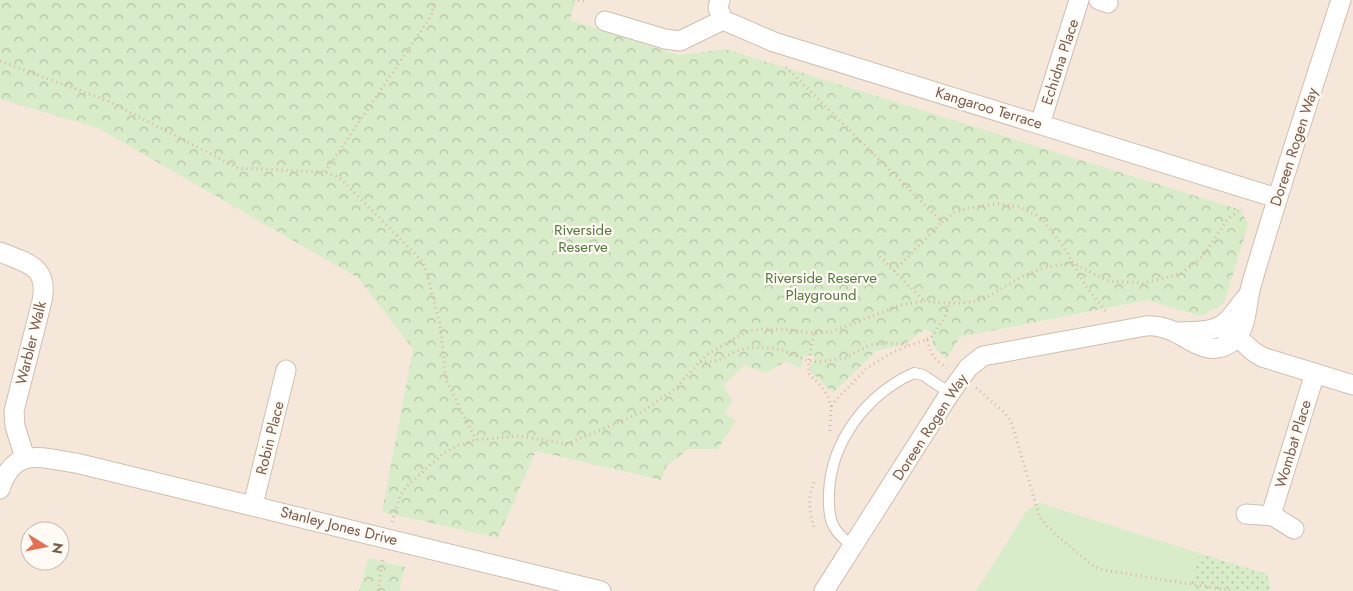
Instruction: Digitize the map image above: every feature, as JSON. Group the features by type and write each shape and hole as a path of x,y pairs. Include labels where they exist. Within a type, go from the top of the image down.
{"street":[{"path":"605,21 665,39 680,41 722,20 718,8 720,0"},
{"name":"Echidna Place","path":"1040,124 1079,0"},
{"name":"Doreen Rogen Way","path":"824,591 950,393 968,368 983,356 1146,326 1175,332 1192,343 1207,347 1222,347 1236,336 1245,322 1249,295 1277,198 1341,0"},
{"name":"Kangaroo Terrace","path":"722,20 774,42 1277,198"},
{"name":"Warbler Walk","path":"0,252 34,267 39,272 44,284 42,301 14,411 15,426 23,452"},
{"name":"Doreen Rogen Way","path":"1175,332 1209,330 1218,327 1227,321 1249,295"},
{"path":"1218,327 1236,336 1262,357 1353,385"},
{"name":"Robin Place","path":"253,505 286,370"},
{"name":"Wombat Place","path":"1271,515 1315,373"},
{"path":"0,463 10,453 23,452"},
{"path":"0,489 9,468 23,452"},
{"name":"Stanley Jones Drive","path":"23,452 253,505 601,591"},
{"path":"1246,514 1271,515 1294,529"}],"lane":[{"path":"853,546 840,536 834,527 830,516 829,503 830,484 835,461 851,426 869,404 882,392 914,373 922,375 950,393"}],"path":[{"path":"325,172 431,16 434,0"},
{"path":"573,0 587,1"},
{"path":"774,42 783,64 942,222"},
{"path":"0,61 108,101 238,168 325,172 340,178 424,263 440,324 446,380 476,440"},
{"path":"894,271 942,222 955,212 998,204 1019,207 1043,220 1065,249 1085,285 1109,317"},
{"path":"378,591 384,553 400,496 407,486 444,453 476,440 519,436 566,444 645,410 676,388 706,354 740,335 754,330 778,329 814,333 831,332 900,305 924,301 949,304 974,301 994,294 1024,275 1072,262 1108,281 1143,283 1172,276 1184,272 1203,256 1227,220 1244,206"},
{"path":"879,256 924,301"},
{"path":"928,339 931,338 945,317 949,304"},
{"path":"814,333 808,373 824,390 831,407"},
{"path":"700,362 720,361 734,353 757,347 773,348 809,361 818,362 845,358 870,345 886,343 910,345"},
{"path":"973,385 1006,413 1040,518 1053,532 1093,566 1104,570 1234,591"}],"shaded area":[{"path":"0,0 1353,0 1353,591 0,591"}],"green space":[{"name":"Riverside Reserve","path":"0,0 576,0 570,20 678,55 726,49 1241,210 1248,225 1224,304 1200,316 1147,300 960,337 946,359 933,346 932,333 925,329 905,344 876,351 833,393 809,370 815,355 804,356 801,369 786,361 766,373 744,365 723,386 733,400 725,414 736,420 718,449 689,449 667,465 661,480 536,451 498,538 382,512 413,349 358,278 98,128 0,99"},
{"path":"1040,503 1199,553 1189,591 976,591 1028,509"},
{"path":"1199,553 1267,574 1271,591 1189,591"},
{"path":"368,558 405,567 399,591 359,591"}],"park label":[{"name":"Riverside Reserve Playground","path":"821,286"}]}
